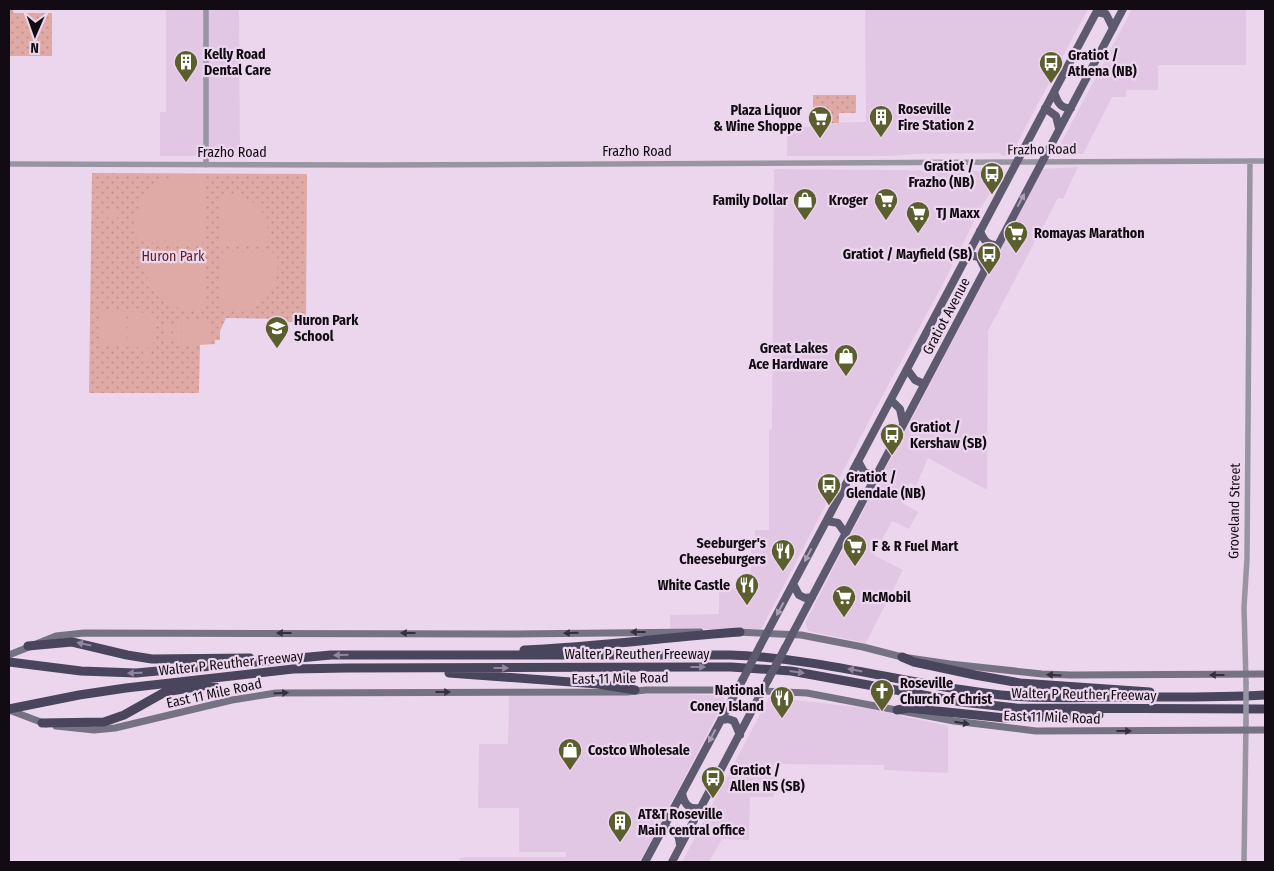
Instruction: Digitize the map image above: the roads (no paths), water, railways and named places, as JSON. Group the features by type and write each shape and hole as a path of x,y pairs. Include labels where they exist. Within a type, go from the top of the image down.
{"highway":[{"path":"460,655 488,651 563,648 740,632"},
{"path":"28,646 72,642 152,659 239,657 271,660"},
{"name":"Walter P Reuther Freeway","path":"9,662 81,671 136,673 331,655 760,657 810,662 957,689 1002,695 1049,698 1265,695"},
{"path":"902,657 914,662 949,670 1020,683 1158,692 1217,692 1234,696"},
{"name":"Walter P Reuther Freeway","path":"9,709 78,695 309,668 731,667 801,673 962,702 999,706 1047,709 1265,709"},
{"path":"347,668 382,672 439,672 551,680 598,684 635,690"},
{"path":"42,723 92,723 112,720 165,692 230,682 267,672"},
{"path":"898,710 908,708 1005,718 1116,714 1162,709"}],"main road":[{"name":"Gratiot Avenue","path":"763,690 1123,9"},
{"name":"Gratiot Avenue","path":"736,690 1098,10"},
{"path":"1098,10 1106,14 1113,28"},
{"path":"1054,92 1061,106 1071,108"},
{"path":"1046,108 1056,116 1060,128"},
{"path":"980,231 986,242 998,245"},
{"path":"968,255 979,257 985,268"},
{"path":"908,369 915,380 924,384"},
{"path":"891,400 900,409 903,423"},
{"path":"858,461 864,472 875,476"},
{"path":"826,521 838,523 845,533"},
{"path":"793,584 799,595 805,598 812,597"},
{"path":"11,654 56,636 84,633 740,632 792,635 855,646 902,657 1051,675 1265,674"},
{"path":"645,862 736,690"},
{"path":"672,862 763,690"},
{"name":"East 11 Mile Road","path":"9,709 42,723 88,730 115,728 232,700 276,692 763,690 827,695 970,724 1036,731 1265,730"},
{"path":"721,720 728,719 734,721 740,735"},
{"path":"682,793 684,801 688,806 700,808"},
{"path":"664,827 674,829 680,845"}],"street":[{"path":"206,9 206,165"},
{"name":"Groveland Street","path":"1244,862 1246,674 1244,607 1247,559 1250,161"},
{"name":"Frazho Road","path":"9,164 1265,161"}],"place":[{"name":"Kelly Road Dental Care","path":"186,83"},
{"name":"Gratiot / Athena (NB)","path":"1051,84"},
{"name":"Roseville Fire Station 2","path":"881,138"},
{"name":"Plaza Liquor & Wine Shoppe","path":"820,139"},
{"name":"Gratiot / Frazho (NB)","path":"992,195"},
{"name":"Family Dollar","path":"805,221"},
{"name":"Kroger","path":"886,221"},
{"name":"TJ Maxx","path":"918,234"},
{"name":"Romayas Marathon","path":"1016,254"},
{"name":"Gratiot / Mayfield (SB)","path":"989,275"},
{"name":"Huron Park School","path":"277,349"},
{"name":"Great Lakes Ace Hardware","path":"846,377"},
{"name":"Gratiot / Kershaw (SB)","path":"892,456"},
{"name":"Gratiot / Glendale (NB)","path":"829,506"},
{"name":"F & R Fuel Mart","path":"855,567"},
{"name":"Seeburger's Cheeseburgers","path":"783,572"},
{"name":"White Castle","path":"747,606"},
{"name":"McMobil","path":"844,618"},
{"name":"Roseville Church of Christ","path":"882,712"},
{"name":"National Coney Island","path":"782,719"},
{"name":"Costco Wholesale","path":"570,771"},
{"name":"Gratiot / Allen NS (SB)","path":"713,799"},
{"name":"AT&T Roseville Main central office","path":"620,843"}],"park label":[{"name":"Huron Park","path":"173,256"}]}
